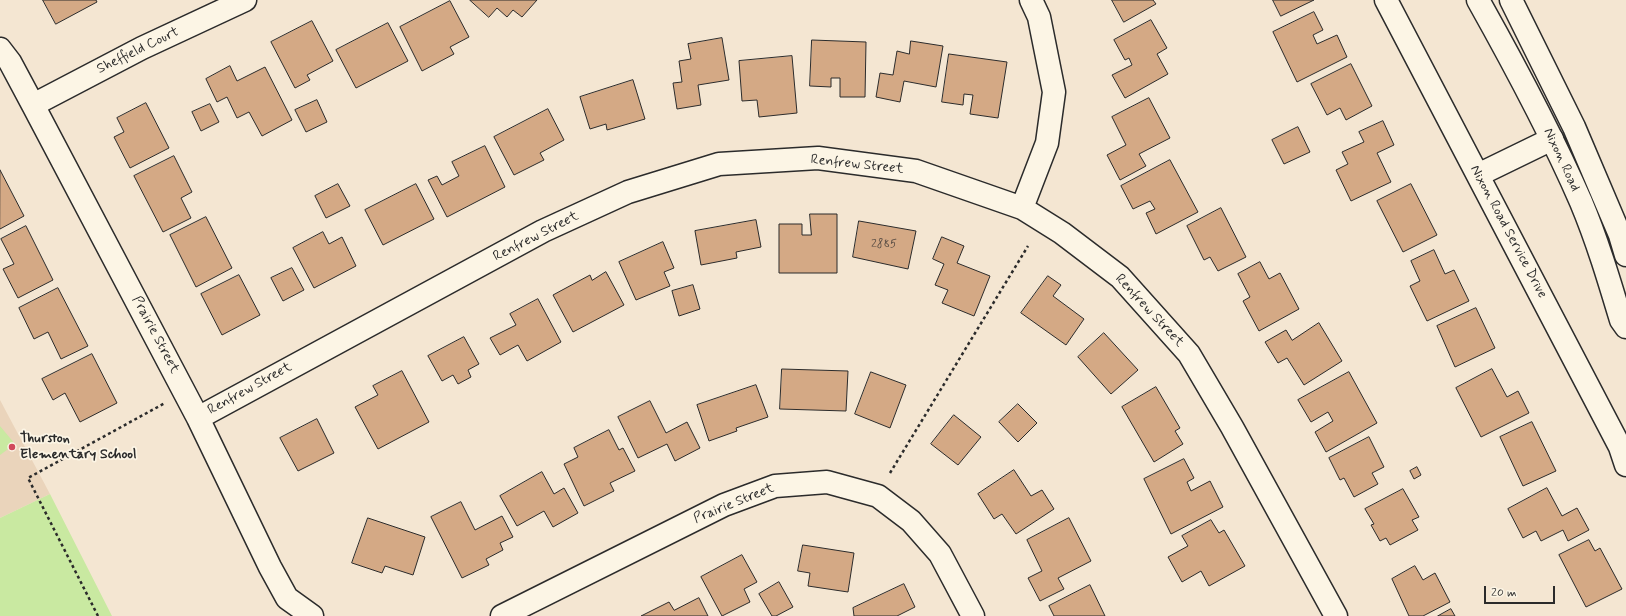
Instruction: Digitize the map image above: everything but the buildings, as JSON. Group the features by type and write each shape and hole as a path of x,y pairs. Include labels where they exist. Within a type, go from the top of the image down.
{"street":[{"name":"Sheffield Court","path":"33,105 142,48 245,0"},
{"path":"1022,208 1047,143 1054,92 1039,17 1031,0"},
{"name":"Nixon Road Service Drive","path":"1386,0 1620,447 1626,465"},
{"name":"Nixon Road","path":"1478,0 1552,139 1581,203 1600,253 1621,320 1626,327"},
{"name":"Nixon Road","path":"1511,0 1574,127 1620,235 1626,255"},
{"name":"Prairie Street","path":"0,49 10,62 198,418 270,567 287,598 312,616"},
{"path":"1478,174 1552,139"},
{"name":"Renfrew Street","path":"198,418 543,231 628,192 719,164 818,158 908,170 1022,208 1062,233 1120,277 1189,354 1232,427 1336,616"},
{"name":"Prairie Street","path":"502,616 724,505 775,486 827,482 878,496 911,521 940,554 973,616"}],"path":[{"path":"890,473 1028,246"},
{"path":"98,616 28,478 166,402"}],"shaded area":[{"name":"Thurston Elementary School","path":"0,400 50,494 0,518"}],"green space":[{"path":"0,426 15,444 0,455"},
{"path":"50,494 112,616 0,616 0,518"}],"place":[{"name":"Thurston Elementary School","path":"12,447"}]}
